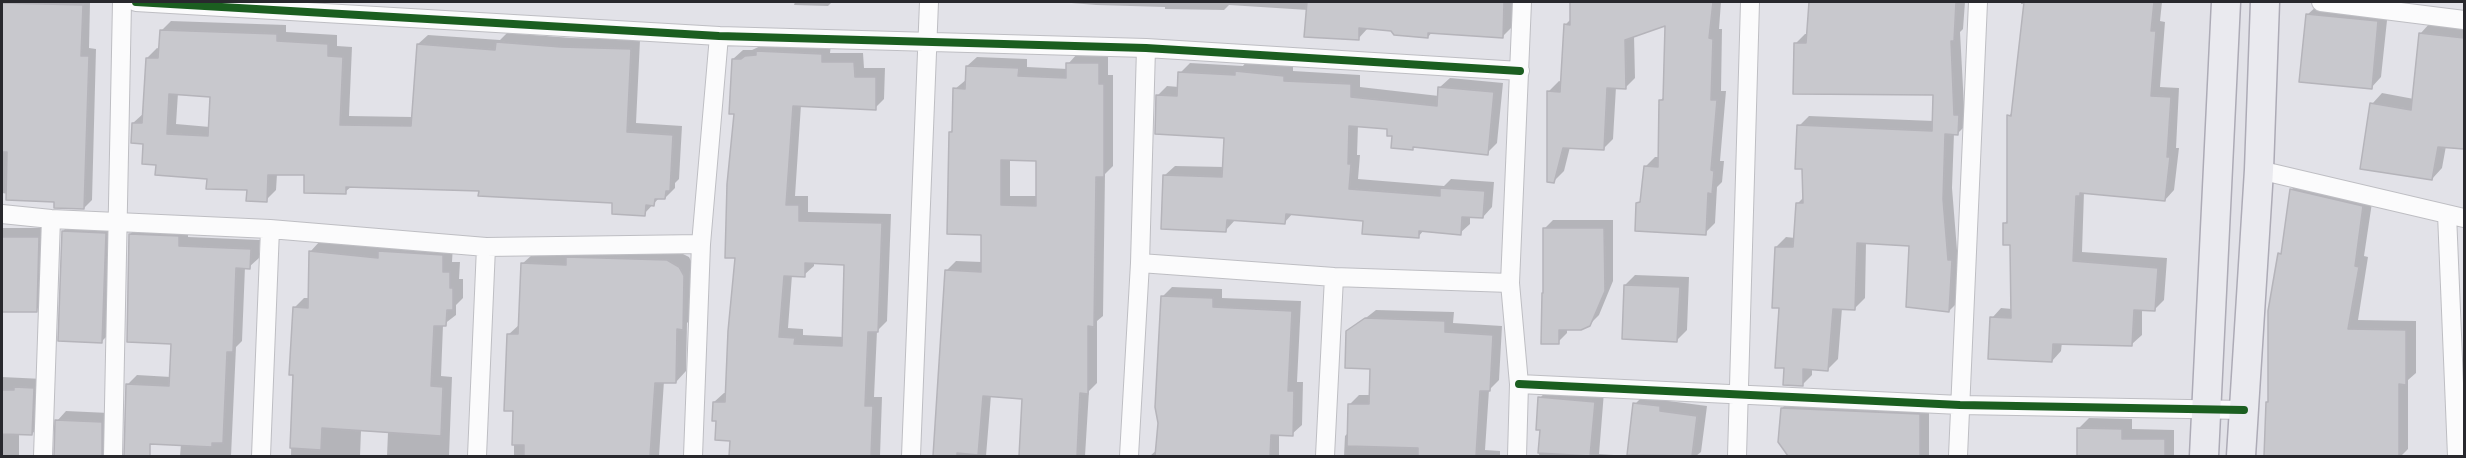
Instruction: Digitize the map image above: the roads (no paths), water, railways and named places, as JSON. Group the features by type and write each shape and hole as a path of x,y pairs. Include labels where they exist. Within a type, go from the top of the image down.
{"main road":[{"path":"2204,456 2226,2"},
{"path":"2241,456 2259,170 2265,2"}],"street":[{"path":"112,456 122,2"},
{"path":"136,2 719,36 929,44 1146,48 1520,71"},
{"path":"912,456 929,2"},
{"path":"1517,456 1519,384 1510,284 1522,2"},
{"path":"1737,456 1750,2"},
{"path":"1958,456 1978,2"},
{"path":"2321,2 2464,20"},
{"path":"693,456 701,244 719,36"},
{"path":"1129,456 1140,263 1146,48"},
{"path":"2259,170 2456,216 2457,456"},
{"path":"2,214 118,223 270,229 486,247 701,244"},
{"path":"43,456 51,219"},
{"path":"261,456 270,229"},
{"path":"477,456 486,247"},
{"path":"1140,263 1334,277 1510,284"},
{"path":"1324,456 1334,277"},
{"path":"1519,384 1960,405 2244,410"}]}
